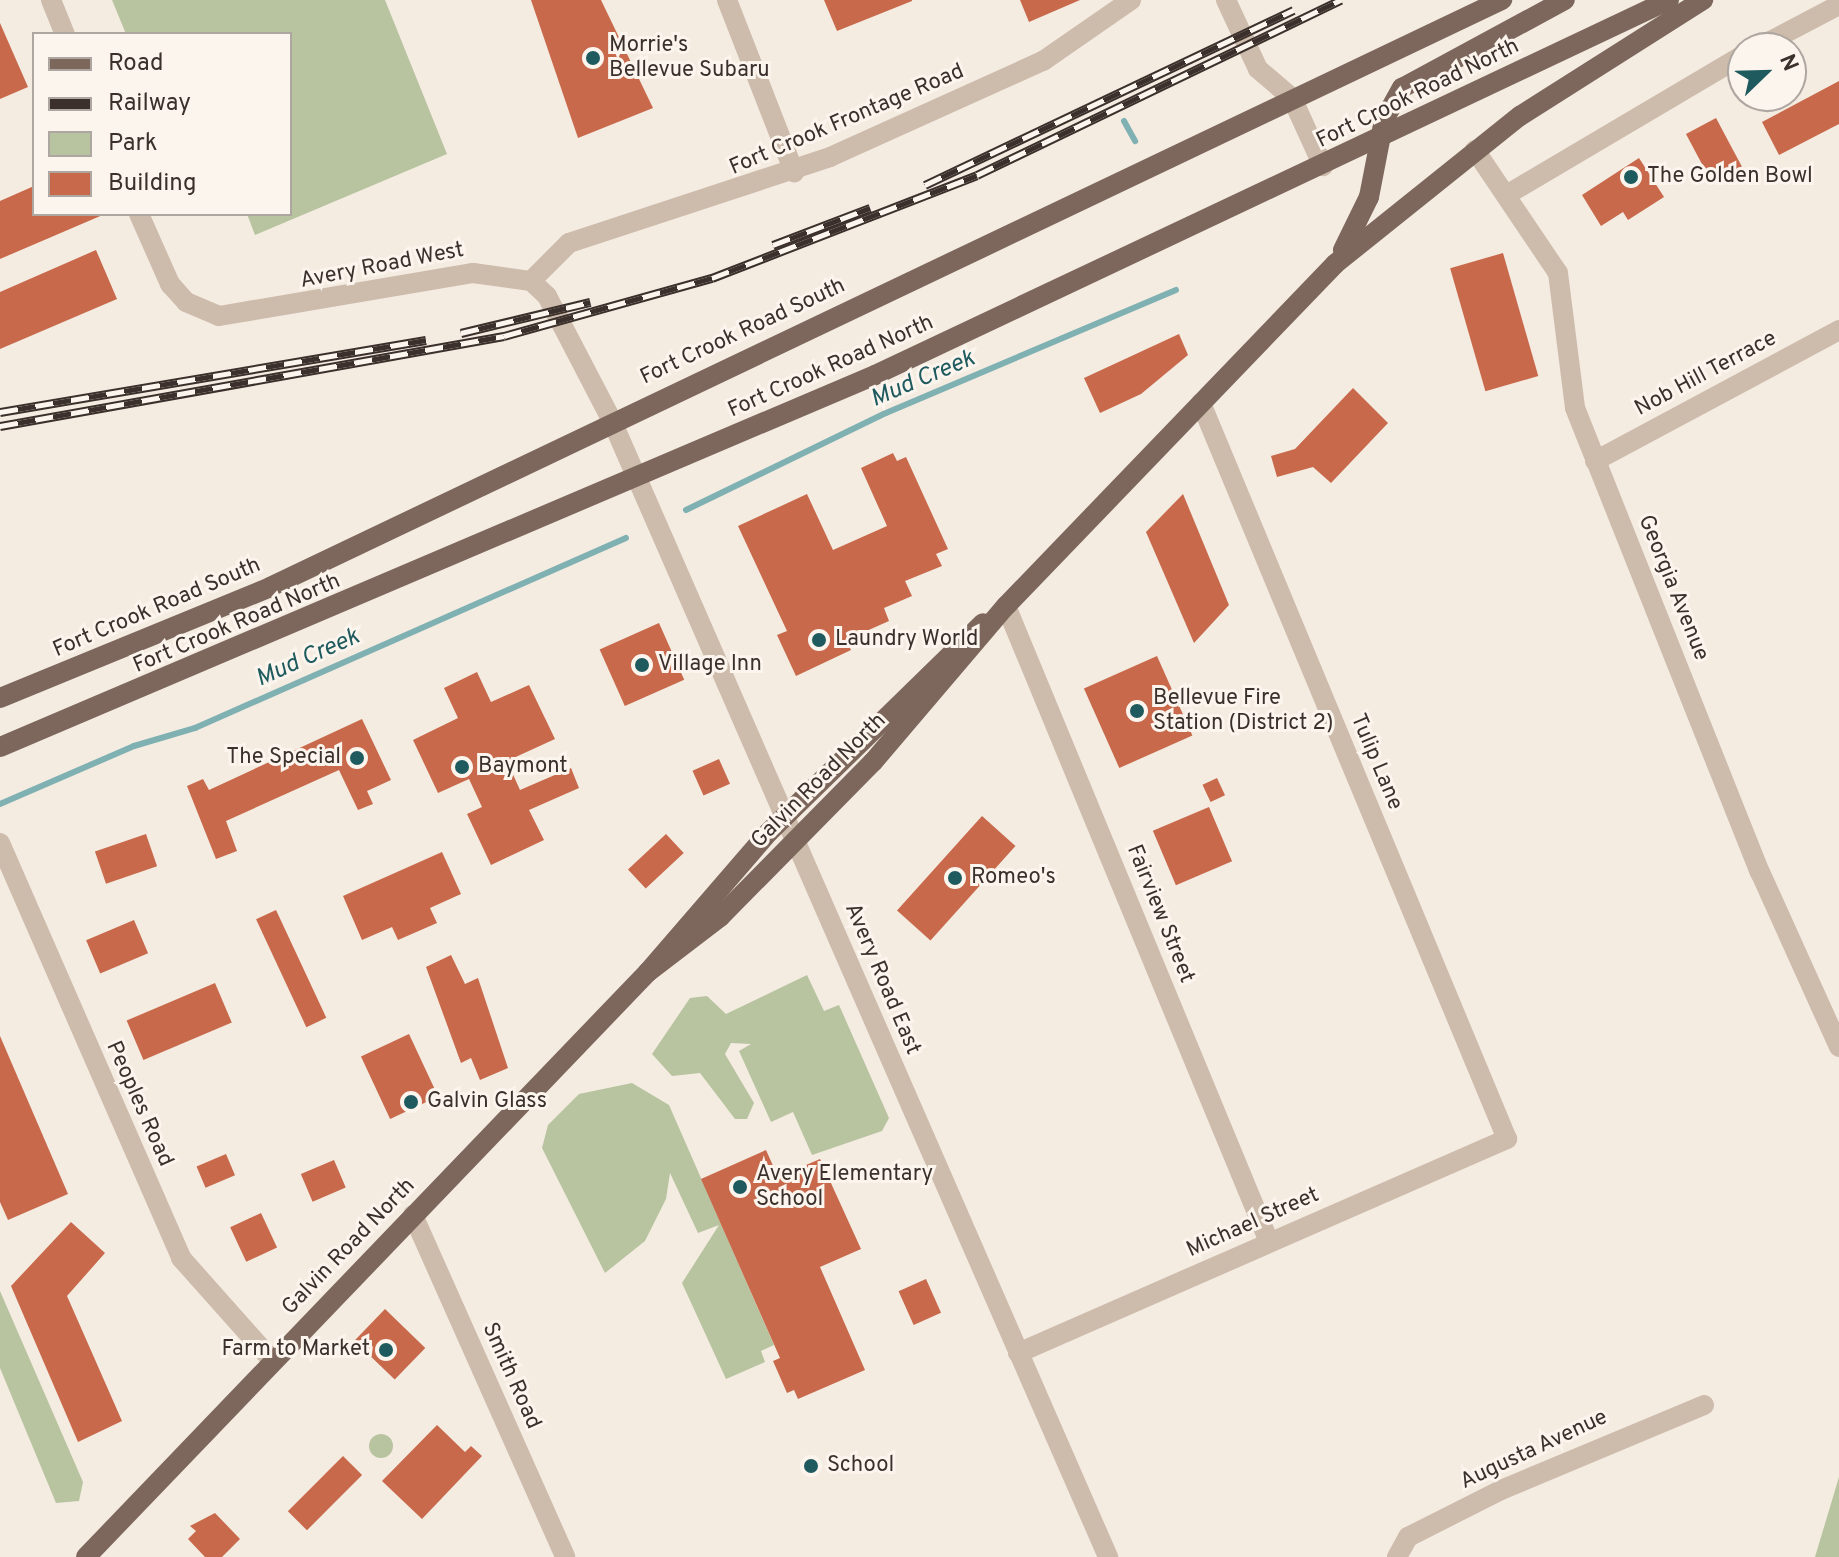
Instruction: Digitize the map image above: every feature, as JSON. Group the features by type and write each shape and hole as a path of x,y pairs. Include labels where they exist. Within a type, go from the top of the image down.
{"main road":[{"name":"Fort Crook Road South","path":"0,698 270,587 612,421 1502,0"},
{"path":"1335,264 1369,197 1379,139 1391,104 1417,77 1565,0"},
{"name":"Fort Crook Road North","path":"0,747 637,478 1323,166 1669,0"},
{"path":"1335,264 1475,150 1703,0"},
{"name":"Galvin Road North","path":"648,972 720,917 797,840 948,681 1006,606 1335,264"},
{"name":"Galvin Road North","path":"86,1557 648,972 786,815 949,650 1006,606"}],"street":[{"path":"51,0 64,32"},
{"path":"727,0 794,172"},
{"name":"Fort Crook Frontage Road","path":"531,281 569,243 794,172 1043,61 1131,0"},
{"path":"1226,0 1266,81 1292,98 1323,166"},
{"path":"1788,32 1839,5"},
{"path":"1508,194 1727,64"},
{"name":"Georgia Avenue","path":"1475,150 1508,194 1560,279 1570,385 1595,461 1839,1047"},
{"name":"Avery Road West","path":"140,216 156,257 186,302 238,318 473,273 531,281"},
{"path":"531,281 563,322 612,421"},
{"name":"Nob Hill Terrace","path":"1595,461 1839,330"},
{"name":"Tulip Lane","path":"1201,403 1507,1139"},
{"name":"Avery Road East","path":"612,421 1108,1557"},
{"name":"Fairview Street","path":"1006,606 1269,1242"},
{"name":"Peoples Road","path":"0,843 181,1258 272,1360"},
{"name":"Michael Street","path":"1018,1353 1507,1139"},
{"name":"Smith Road","path":"413,1215 565,1557"},
{"name":"Augusta Avenue","path":"1397,1557 1408,1537 1501,1490 1704,1405"}],"green space":[{"path":"112,0 385,0 447,154 255,235 248,216 292,216 292,32 125,32"},
{"path":"807,975 824,1011 839,1005 889,1118 882,1131 812,1155 793,1112 771,1122 739,1051 751,1044 731,1043 725,1054 754,1103 747,1119 735,1119 700,1073 672,1076 652,1054 690,998 707,996 726,1014"},
{"path":"632,1083 669,1105 774,1345 761,1351 765,1362 726,1379 682,1283 719,1225 698,1233 670,1173 666,1199 645,1241 605,1273 542,1148 548,1125 579,1094"},
{"path":"0,1291 83,1482 79,1501 56,1503 0,1368"},
{"path":"381,1434 390,1437 393,1446 390,1455 381,1458 372,1455 369,1446 372,1437"},
{"path":"1839,1477 1839,1557 1815,1557"}],"building":[{"name":"Morrie's Bellevue Subaru","path":"531,0 601,0 653,108 578,138"},
{"path":"824,0 912,0 912,1 837,31"},
{"path":"1020,0 1080,0 1029,22"},
{"path":"0,23 28,87 0,99"},
{"path":"1839,81 1839,124 1779,155 1762,122 1781,112 1807,112 1807,98"},
{"path":"1716,118 1742,167 1712,183 1686,134"},
{"name":"The Golden Bowl","path":"1639,158 1664,197 1628,220 1623,212 1601,226 1582,195"},
{"path":"32,187 32,216 100,216 0,259 0,201"},
{"path":"96,250 117,299 0,349 0,292"},
{"path":"1503,253 1538,376 1485,391 1450,268"},
{"path":"1179,334 1188,355 1141,394 1100,413 1084,378"},
{"path":"1353,388 1388,423 1331,483 1313,467 1277,477 1271,456 1295,449"},
{"path":"893,453 897,461 906,457 948,549 936,554 942,566 905,581 912,596 884,608 889,621 846,640 851,650 796,676 777,635 787,631 738,526 807,494 833,550 887,526 861,468"},
{"path":"1183,494 1229,605 1194,643 1146,532"},
{"name":"Village Inn","path":"659,623 684,680 625,706 600,649"},
{"path":"1157,656 1192,735 1119,768 1084,689"},
{"name":"Baymont","path":"477,672 491,702 529,685 555,739 507,761 520,790 571,768 579,788 529,810 544,840 491,865 467,814 482,807 469,779 438,793 413,740 458,718 444,688"},
{"path":"362,719 391,780 367,791 373,804 358,810 339,770 226,821 237,851 216,859 187,786 203,779 209,790"},
{"path":"719,759 730,784 703,795 693,771"},
{"path":"1217,778 1225,795 1211,802 1202,785"},
{"path":"1209,807 1232,861 1176,885 1153,831"},
{"name":"Romeo's","path":"982,816 1015,846 930,940 897,910"},
{"path":"146,834 157,866 106,884 95,852"},
{"path":"666,834 684,853 646,888 628,869"},
{"path":"442,852 461,894 430,908 437,923 398,940 392,927 362,940 343,896"},
{"path":"276,910 326,1018 306,1027 256,919"},
{"path":"134,920 148,953 100,973 86,940"},
{"path":"451,955 465,984 478,978 508,1068 480,1080 471,1058 461,1063 426,967"},
{"path":"215,983 232,1023 143,1060 127,1021"},
{"path":"409,1034 438,1097 390,1119 361,1056"},
{"path":"0,1036 68,1194 8,1220 0,1202"},
{"path":"766,1150 778,1177 820,1159 861,1249 820,1267 865,1370 798,1399 794,1390 787,1393 773,1361 780,1358 701,1179"},
{"path":"226,1154 235,1175 206,1188 197,1167"},
{"path":"334,1160 346,1188 313,1202 301,1174"},
{"path":"261,1213 277,1247 246,1262 230,1227"},
{"path":"71,1222 105,1253 67,1296 122,1421 78,1442 11,1286"},
{"path":"926,1279 941,1313 914,1325 899,1291"},
{"path":"385,1309 425,1348 395,1380 354,1341"},
{"path":"437,1425 465,1452 471,1446 482,1456 422,1519 382,1481"},
{"path":"343,1456 362,1475 307,1530 288,1511"},
{"path":"215,1513 240,1539 222,1557 205,1557 188,1539 196,1531 190,1526"}],"waterway":[{"name":"Mud Creek","path":"1124,121 1135,141"},
{"name":"Mud Creek","path":"686,510 886,413 1176,290"},
{"name":"Mud Creek","path":"0,804 134,746 195,728 626,538"}],"railway":[{"path":"0,426 504,336 712,278 977,175 1341,0"},
{"path":"925,185 1294,10"},
{"path":"773,245 870,208"},
{"path":"461,333 590,302"},
{"path":"0,412 426,340"}],"place":[{"name":"Morrie's Bellevue Subaru","path":"593,58"},
{"name":"The Golden Bowl","path":"1631,177"},
{"name":"Laundry World","path":"819,640"},
{"name":"Village Inn","path":"642,665"},
{"name":"Bellevue Fire Station (District 2)","path":"1137,711"},
{"name":"The Special","path":"357,758"},
{"name":"Baymont","path":"462,767"},
{"name":"Romeo's","path":"955,878"},
{"name":"Galvin Glass","path":"411,1102"},
{"name":"Avery Elementary School","path":"740,1187"},
{"name":"Farm to Market","path":"386,1350"},
{"name":"School","path":"811,1466"}]}
